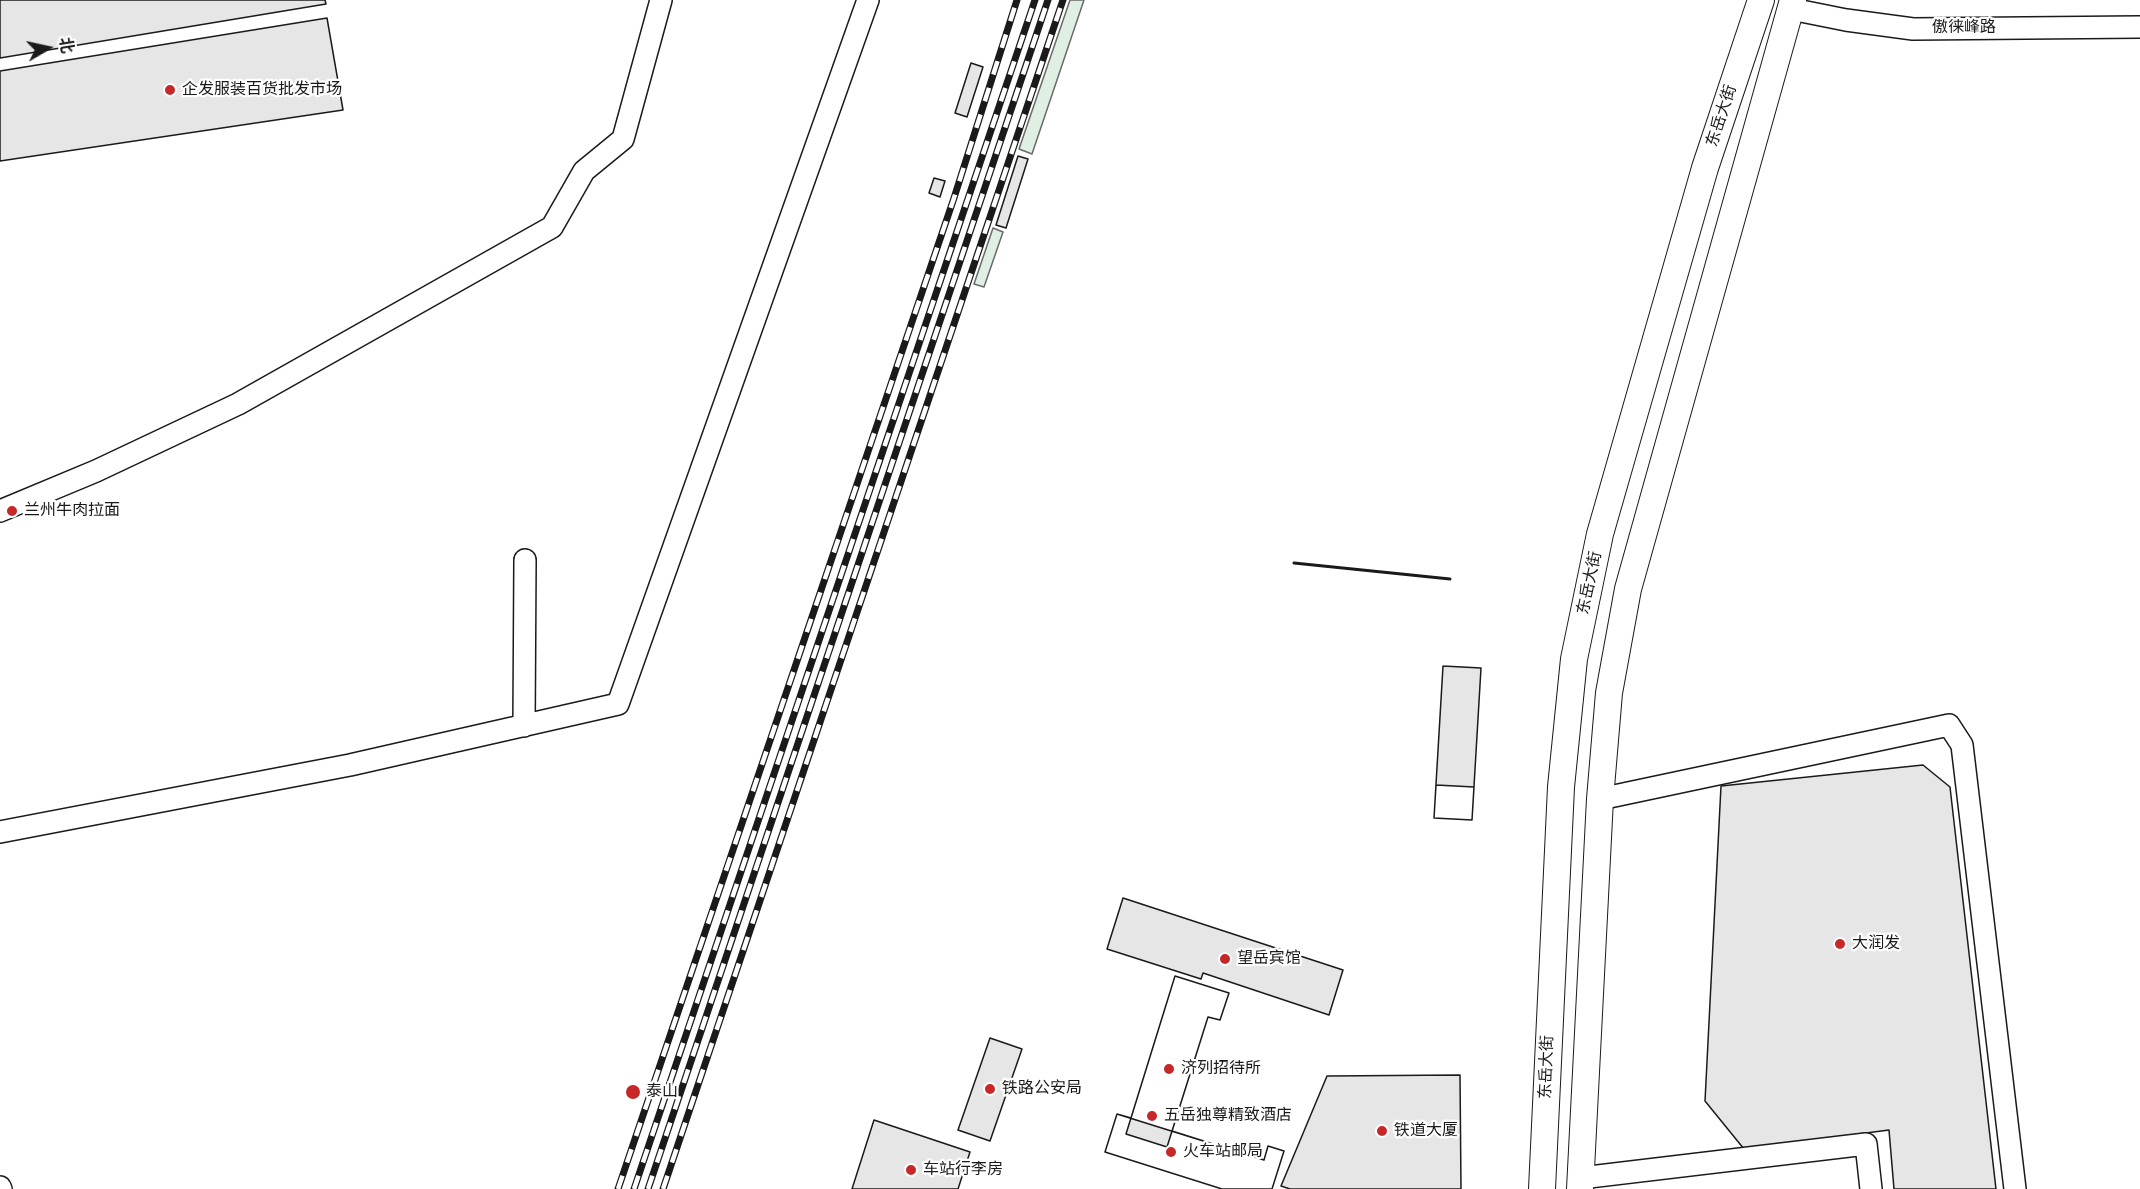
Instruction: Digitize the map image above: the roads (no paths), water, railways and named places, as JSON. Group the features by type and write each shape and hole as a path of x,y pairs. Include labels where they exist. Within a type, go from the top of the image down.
{"main road":[{"path":"1581,1183 1600,799 1609,693 1628,589 1792,4 1761,0"},
{"name":"东岳大街","path":"1542,1189 1561,787 1575,659 1600,534 1702,179 1761,0"}],"street":[{"path":"0,512 96,471 238,404 552,227 584,171 623,139 661,0"},
{"path":"0,832 350,765 618,704 868,0"},
{"name":"傲徕峰路","path":"1792,4 1846,20 1913,29 2140,27"},
{"path":"524,726 525,560"},
{"path":"1600,799 1949,725 1962,745 2016,1189"},
{"path":"1581,1183 1866,1144 1871,1189"}],"railway":[{"path":"618,1189 954,198 1017,0"},
{"path":"634,1189 1035,0"},
{"path":"648,1189 1048,0"},
{"path":"663,1189 1063,0"}],"place":[{"name":"企发服装百货批发市场","path":"170,90"},
{"name":"兰州牛肉拉面","path":"12,511"},
{"name":"大润发","path":"1840,944"},
{"name":"望岳宾馆","path":"1225,959"},
{"name":"济列招待所","path":"1169,1069"},
{"name":"铁路公安局","path":"990,1089"},
{"name":"泰山","path":"633,1092"},
{"name":"五岳独尊精致酒店","path":"1152,1116"},
{"name":"铁道大厦","path":"1382,1131"},
{"name":"火车站邮局","path":"1171,1152"},
{"name":"车站行李房","path":"911,1170"}]}
